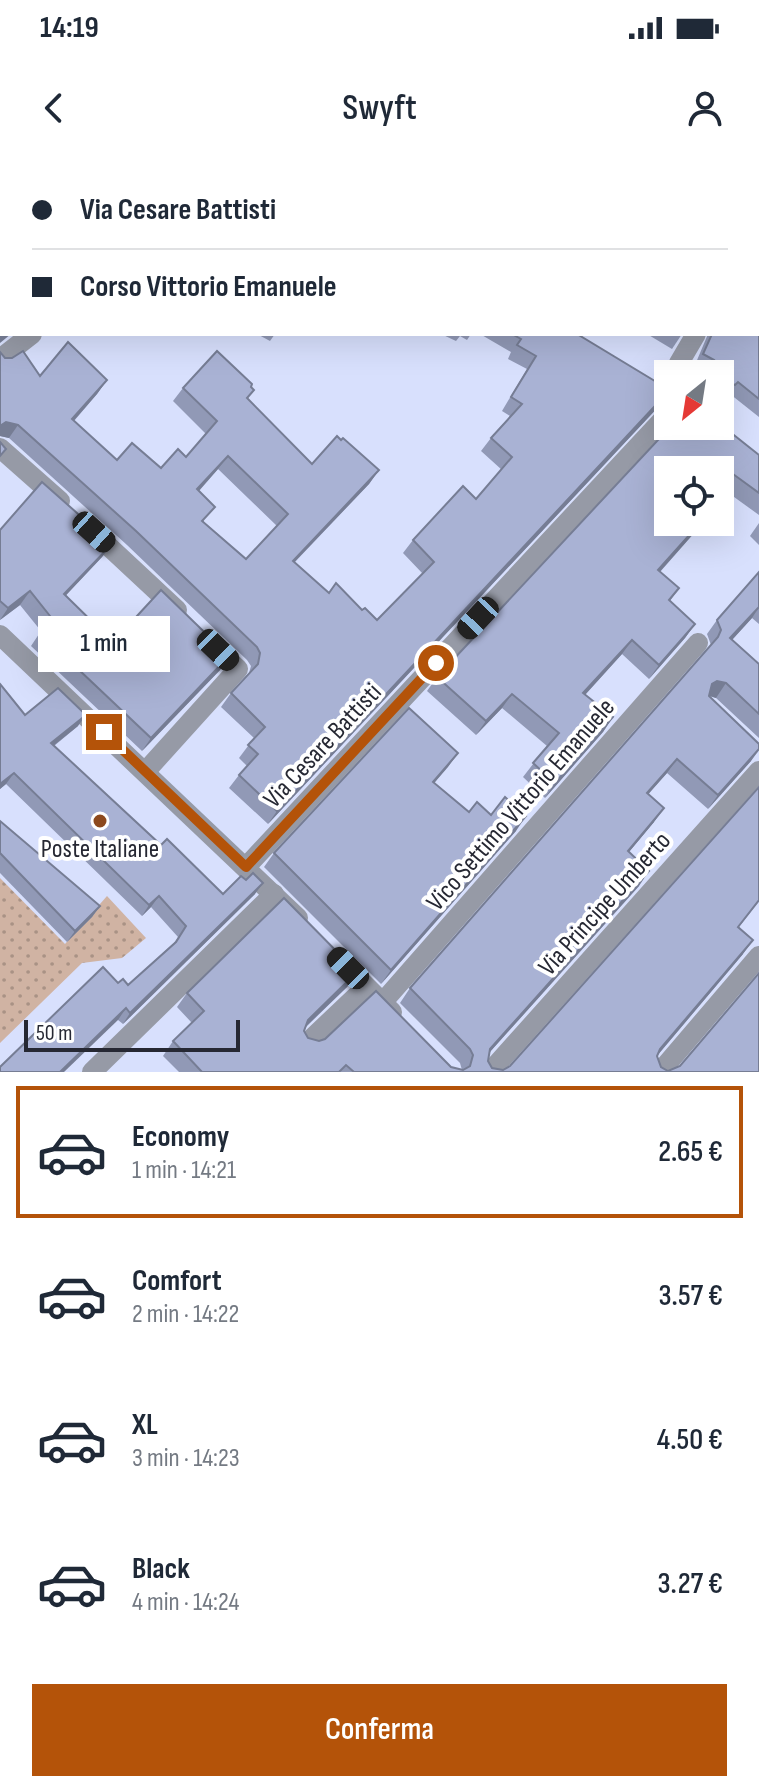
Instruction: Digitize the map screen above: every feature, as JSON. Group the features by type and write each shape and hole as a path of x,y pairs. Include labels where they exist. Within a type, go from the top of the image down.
{"street":[{"path":"0,359 29,336"},
{"path":"681,360 695,336"},
{"name":"Via Cesare Battisti","path":"246,867 654,429"},
{"path":"0,448 118,554 238,669 145,772"},
{"path":"0,635 246,867 402,1022"},
{"name":"Vico Settimo Vittorio Emanuele","path":"382,1003 698,643"},
{"name":"Via Principe Umberto","path":"490,1072 759,771"},
{"path":"92,1072 274,894"},
{"path":"660,1072 759,956"},
{"path":"307,1043 366,987"}],"shaded area":[{"path":"0,878 65,944 107,896 146,938 122,958 82,963 0,1043"}],"building":[{"path":"516,336 580,336 654,381 654,407 277,811 239,775 258,754 248,745 265,727 231,693 258,664 260,653 257,647 136,531 18,425 6,422 0,426 0,352 5,358 12,358 23,351 40,376 68,342 107,380 72,419 117,460 132,443 161,468 178,449 186,457 217,421 183,388 217,351 252,384 254,390 247,398 312,464 337,436 379,470 293,561 329,593 336,583 362,610 365,608 377,620 434,562 413,540 463,486 476,499 512,457 491,438 522,404 511,397 536,356 517,345 521,339","holes":["228,456 288,514 246,559 202,521 215,507 197,489"]},
{"path":"711,336 759,336 759,399 738,382 734,384 734,360 714,360 703,354"},
{"path":"734,435 759,455 759,493 734,475 734,456 654,456 654,536 688,536 658,570 679,588 669,600 695,624 659,665 632,640 583,693 613,717 555,783 533,763 559,733 512,694 486,721 437,677 658,440 734,440"},
{"path":"0,442 6,449 0,456"},
{"path":"42,482 112,544 64,594 113,642 161,590 229,656 151,738 40,633 54,621 30,591 8,608 0,601 0,530"},
{"path":"759,572 759,607 730,638 759,664 759,714 726,683 717,681 712,684 709,696 759,744 759,749 718,795 677,759 647,793 664,808 628,851 649,871 490,1049 488,1061 492,1068 503,1070 510,1066 759,787 759,900 738,927 753,940 657,1056 661,1067 668,1071 680,1066 759,973 759,1072 354,1072 346,1065 339,1072 202,1072 173,1041 204,1011 187,993 284,898 357,972 308,1020 304,1031 308,1038 325,1039 376,991 451,1067 463,1070 470,1066 473,1055 470,1049 410,988 718,637 721,630 717,620"},
{"path":"0,684 25,715 58,688 86,715 51,743 161,845 167,839 223,894 241,876 246,880 253,873 263,883 130,1013 126,1008 60,1072 0,1072 0,1067 103,967 118,983 123,979 128,985 176,942 186,926 159,896 149,905 14,773 0,784"},
{"path":"409,708 458,753 433,782 469,812 477,802 491,815 505,797 526,816 391,970 274,853"},
{"path":"0,821 100,906 75,931 0,853"}],"place":[{"name":"Poste Italiane","path":"100,821"}],"route":[{"path":"104,732 246,867 436,663"}]}
